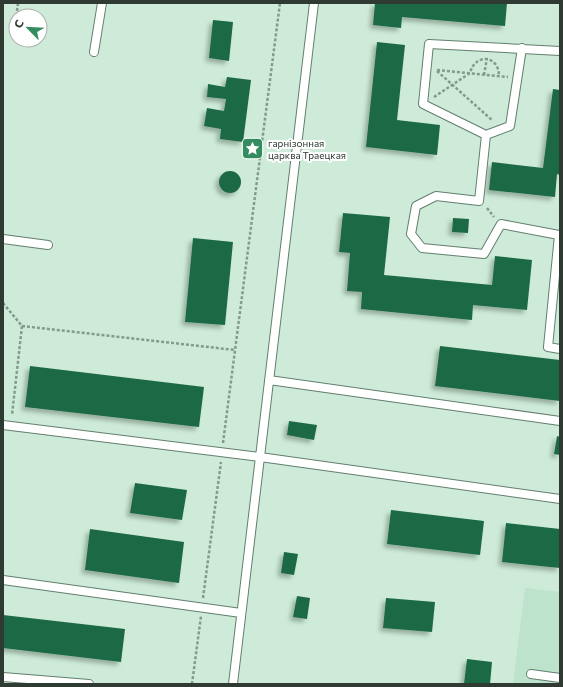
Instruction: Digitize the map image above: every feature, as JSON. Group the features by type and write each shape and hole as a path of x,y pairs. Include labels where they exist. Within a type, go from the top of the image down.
{"lane":[{"path":"94,52 102,3"},
{"path":"233,684 314,3"},
{"path":"522,48 510,126 486,135 423,104 429,44 522,48 560,51"},
{"path":"486,135 480,200 436,196 416,206 411,234 422,248 484,254 501,224 559,235 548,347 560,349"},
{"path":"3,239 48,245"},
{"path":"269,380 560,421"},
{"path":"7,425 260,457 560,499"},
{"path":"3,580 241,613"},
{"path":"531,674 560,678"},
{"path":"3,677 89,684"}],"path":[{"path":"192,684 280,3"},
{"path":"484,75 488,47"},
{"path":"423,104 470,73 475,62 480,60 486,59 497,65 500,76"},
{"path":"503,129 435,70 518,78"},
{"path":"480,200 501,224"},
{"path":"3,303 22,326 235,350"},
{"path":"7,425 22,326"}],"shaded area":[{"path":"525,588 560,592 560,684 513,684"}],"building":[{"path":"375,3 507,3 505,26 402,17 401,28 373,25"},
{"path":"213,20 233,22 229,61 209,58"},
{"path":"377,42 405,45 397,120 440,125 437,155 366,147"},
{"path":"227,77 251,80 243,142 220,139 221,129 204,126 207,108 224,111 226,99 207,97 208,84 225,87"},
{"path":"553,89 560,90 560,175 557,174 555,197 489,190 492,162 543,168"},
{"path":"230,171 234,172 240,178 240,186 234,192 230,193 226,192 220,186 219,182 220,178 226,172"},
{"path":"343,213 390,217 384,275 492,285 495,256 532,260 527,310 473,305 472,320 361,309 362,292 347,291 350,253 339,252"},
{"path":"453,218 469,219 468,233 452,232"},
{"path":"193,238 233,242 225,325 185,322"},
{"path":"440,346 560,360 560,401 435,386"},
{"path":"30,366 204,387 199,427 25,407"},
{"path":"289,421 317,425 314,440 287,435"},
{"path":"557,436 560,437 560,455 554,454"},
{"path":"135,483 187,490 182,520 130,513"},
{"path":"391,510 484,521 480,555 387,544"},
{"path":"506,523 560,529 560,568 502,562"},
{"path":"90,529 184,542 179,583 85,570"},
{"path":"284,552 298,554 294,575 281,573"},
{"path":"297,596 310,598 307,619 293,617"},
{"path":"386,598 435,602 432,632 383,628"},
{"path":"3,615 125,629 121,662 3,648"},
{"path":"467,659 492,662 490,684 464,684"}],"place":[{"name":"гарнізонная царква Траецкая","path":"252,149"}]}
